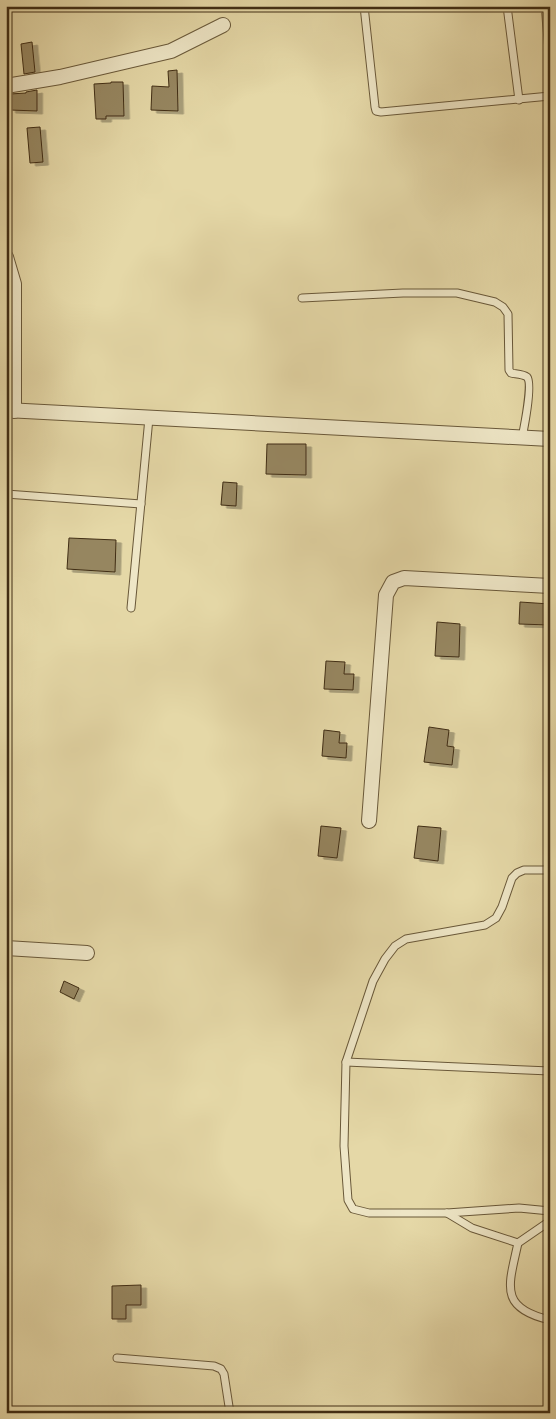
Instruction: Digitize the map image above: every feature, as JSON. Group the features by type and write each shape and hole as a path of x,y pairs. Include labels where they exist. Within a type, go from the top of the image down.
{"street":[{"path":"6,86 60,77 171,51 224,25"},
{"path":"6,257 14,284 10,410 550,439"},
{"path":"369,821 386,595 393,582 404,578 550,586"},
{"path":"6,948 87,953"}],"lane":[{"path":"364,6 374,107 376,111 550,96"},
{"path":"507,6 519,100"},
{"path":"302,298 403,293 456,293 495,302 503,307 508,314 509,370 511,373 528,378 529,388 522,438"},
{"path":"130,608 149,418"},
{"path":"6,494 140,504"},
{"path":"550,870 524,870 517,873 512,878 496,918 485,925 406,938 395,946 385,959 373,981 346,1062 344,1146 348,1200 352,1209 369,1213 447,1213 519,1208 550,1211"},
{"path":"346,1062 550,1071"},
{"path":"447,1213 472,1228 518,1243"},
{"path":"550,1221 518,1243 510,1278 511,1296 522,1311 534,1317 550,1320"},
{"path":"117,1358 214,1366 221,1369 224,1374 230,1413"}],"shaded area":[{"path":"541,6 550,6 550,85 548,85"}],"building":[{"path":"32,42 35,72 24,74 21,44"},
{"path":"177,70 178,111 151,110 152,86 169,87 168,71"},
{"path":"123,82 124,116 106,116 106,119 96,119 94,84"},
{"path":"37,90 37,111 10,110 10,94"},
{"path":"40,127 43,162 30,163 27,128"},
{"path":"267,444 306,444 306,475 266,474"},
{"path":"223,482 237,483 236,506 221,505"},
{"path":"69,538 116,540 115,572 67,569"},
{"path":"520,602 550,604 550,625 519,624"},
{"path":"437,622 460,624 459,657 435,656"},
{"path":"326,661 345,662 344,674 354,674 353,690 324,689"},
{"path":"429,727 449,730 447,746 454,747 452,765 424,762"},
{"path":"324,730 340,732 339,743 347,743 346,758 322,756"},
{"path":"321,826 341,828 337,858 318,856"},
{"path":"418,826 441,828 438,861 414,858"},
{"path":"64,981 79,988 74,999 60,992"},
{"path":"141,1285 141,1305 126,1305 126,1319 112,1319 112,1286"}]}
